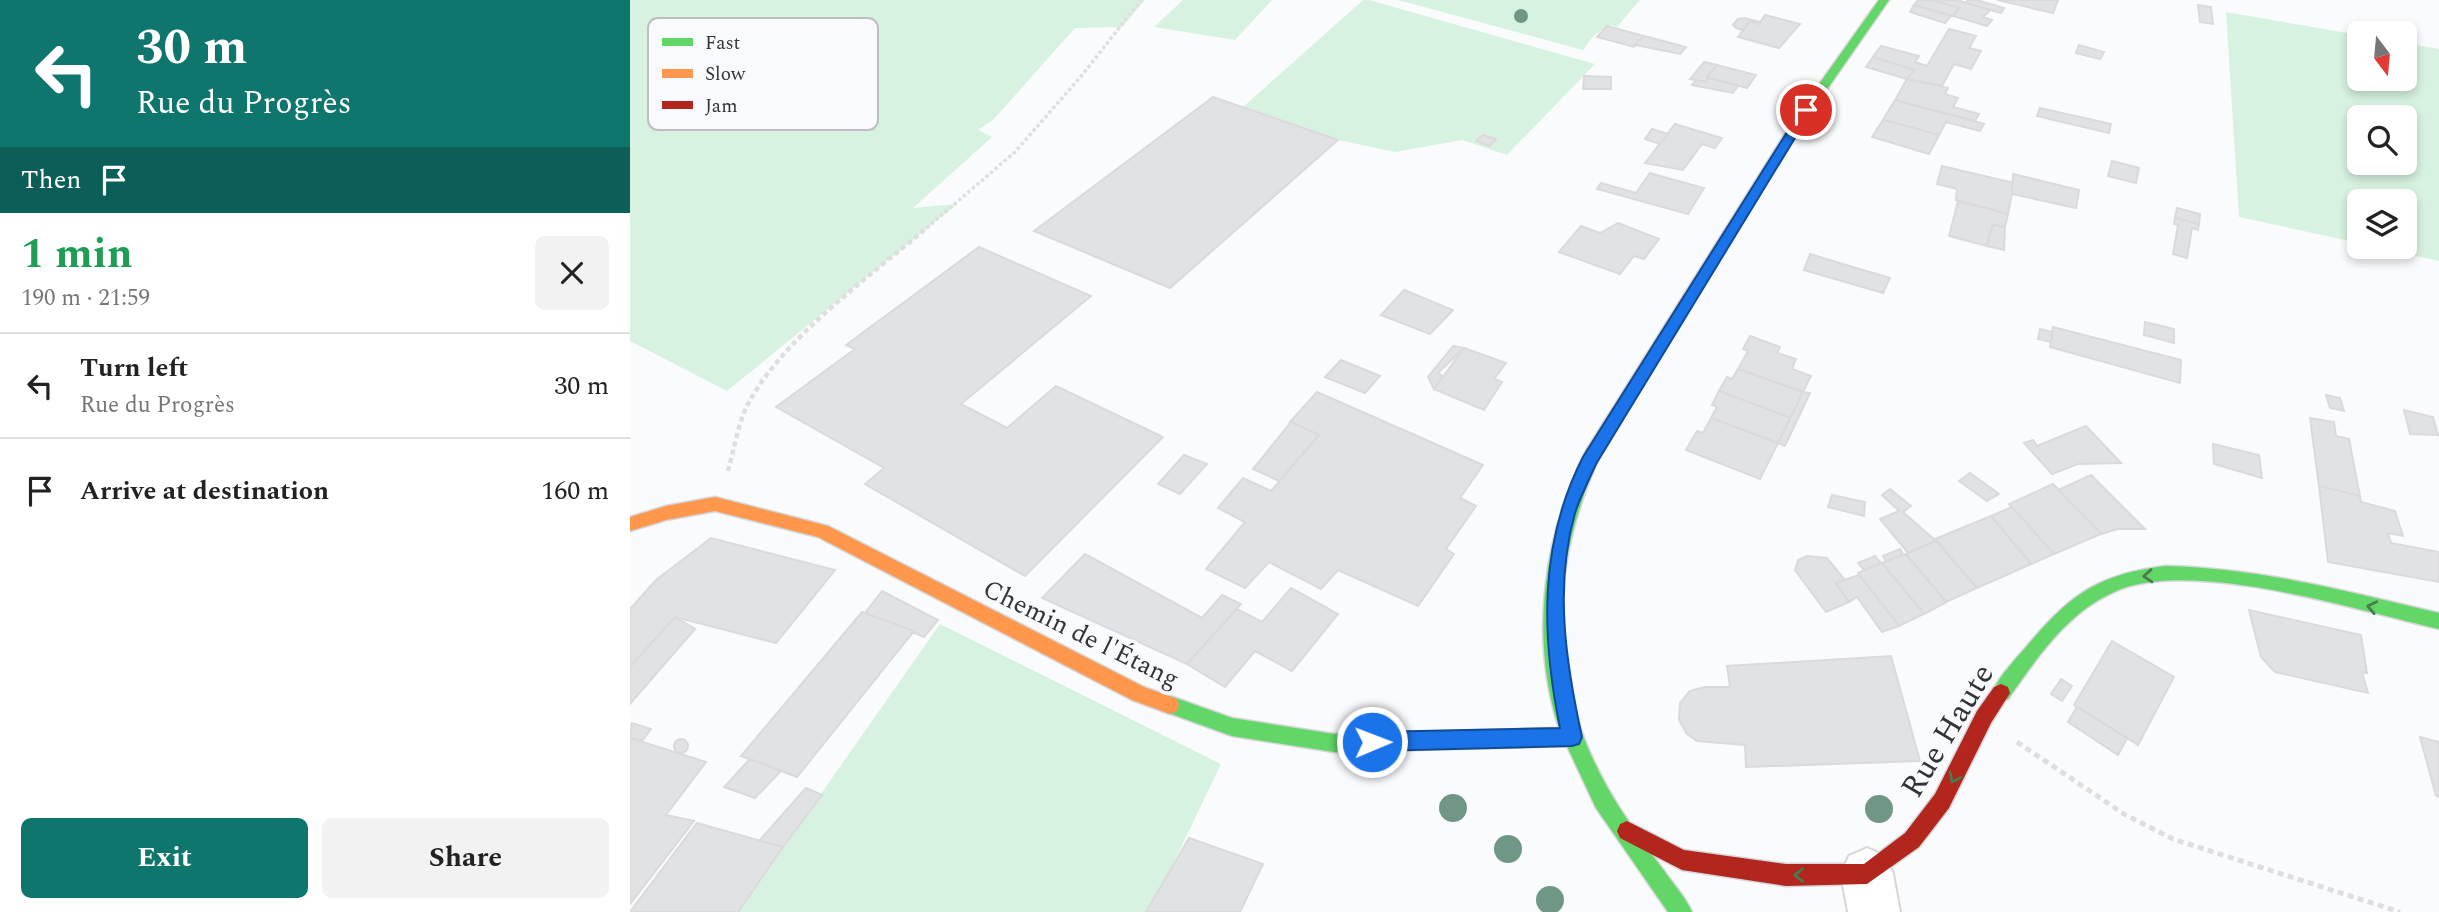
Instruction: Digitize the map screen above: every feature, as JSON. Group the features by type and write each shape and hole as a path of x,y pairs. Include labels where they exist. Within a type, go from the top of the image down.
{"street":[{"path":"1681,912 1622,828 1572,737 1560,682 1554,620 1558,563 1567,513 1589,462 1721,248 1821,87 1884,0"},
{"name":"Chemin de l'Étang","path":"630,524 666,513 715,504 822,531 1139,694 1232,727 1334,743 1572,737"},
{"name":"Rue Haute","path":"1622,828 1682,860 1786,875 1871,893 1942,801 1984,717 2022,664 2085,599 2135,577 2193,573 2270,585 2439,621"}],"path":[{"path":"715,504 746,407 757,388 807,330 1015,152 1083,74 1141,0"},
{"path":"1984,717 2054,770 2124,814 2173,839 2400,912"}],"green space":[{"path":"630,0 1145,0 1122,27 1075,28 993,120 978,130 992,137 913,208 957,204 727,391 630,341"},
{"path":"1183,0 1272,0 1235,40 1154,27"},
{"path":"1363,0 1595,64 1507,155 1462,140 1395,152 1338,140 1243,107"},
{"path":"1398,0 1640,0 1617,27 1611,25 1594,35 1583,50"},
{"path":"2226,12 2347,33 2347,91 2417,91 2417,45 2439,49 2439,261 2417,256 2417,189 2347,189 2347,240 2239,217"},
{"path":"940,624 1221,764 1150,912 738,912"}],"building":[{"path":"1918,0 1932,0 1960,8 1953,16 1914,5"},
{"path":"1957,0 1990,10 1983,17 1992,20 1987,26 1953,16 1960,8 1935,1"},
{"path":"1968,0 2004,8 2001,13 1966,3"},
{"path":"1997,0 2058,0 2053,13"},
{"path":"1914,5 1951,16 1945,23 1910,12"},
{"path":"2198,5 2211,7 2213,24 2200,22"},
{"path":"1765,15 1800,24 1779,48 1738,37 1750,21 1759,24"},
{"path":"1738,19 1760,22 1750,21 1743,30 1733,25"},
{"path":"1607,26 1644,36 1634,47 1597,37"},
{"path":"1949,29 1976,36 1969,48 1981,51 1971,69 1954,64 1942,86 1907,79 1914,70 1873,57 1881,46 1919,56 1915,62 1927,66"},
{"path":"1644,36 1686,47 1680,54 1635,45"},
{"path":"2079,45 2104,52 2100,59 2076,53"},
{"path":"1873,57 1914,70 1907,79 1866,67"},
{"path":"1704,62 1717,65 1709,78 1705,82 1690,79"},
{"path":"1717,65 1756,75 1747,88 1707,77"},
{"path":"1584,76 1611,77 1611,89 1583,89"},
{"path":"1709,78 1738,86 1733,93 1692,85 1696,80 1705,82"},
{"path":"1907,79 1948,88 1945,94 1958,98 1953,107 1979,114 1975,121 1895,100"},
{"path":"1213,97 1338,140 1170,288 1034,231"},
{"path":"1895,100 1984,124 1980,131 1946,122 1939,135 1883,120"},
{"path":"2040,108 2111,124 2109,133 2037,116"},
{"path":"1883,120 1939,135 1929,154 1872,137"},
{"path":"1675,124 1722,138 1715,148 1702,144 1683,170 1645,163"},
{"path":"1652,129 1668,134 1660,144 1645,139"},
{"path":"1483,135 1496,139 1490,146 1476,141"},
{"path":"2112,161 2139,168 2136,183 2108,176"},
{"path":"1942,166 2014,183 2008,214 1956,200 1957,189 1937,184"},
{"path":"1650,173 1704,188 1688,214 1597,189 1601,183 1636,193"},
{"path":"2013,174 2079,190 2076,208 2012,194"},
{"path":"1958,201 2008,214 2005,227 1993,225 1987,246 1949,236"},
{"path":"2177,208 2200,214 2199,224 2175,218"},
{"path":"2175,218 2199,224 2198,230 2192,228 2187,258 2173,254 2178,225 2174,224"},
{"path":"1618,223 1659,239 1644,259 1634,256 1620,274 1559,252 1581,226 1600,233"},
{"path":"1993,225 2005,227 2004,250 1987,246"},
{"path":"979,247 1091,296 961,404 1007,428 1056,386 1163,437 1025,576 865,484 884,468 776,407 855,349 846,345"},
{"path":"1810,254 1890,278 1883,293 1804,270"},
{"path":"1404,290 1453,310 1430,334 1381,315"},
{"path":"2145,322 2174,329 2174,343 2144,335"},
{"path":"2053,327 2181,360 2180,383 2050,347"},
{"path":"2040,329 2052,332 2051,342 2038,339"},
{"path":"1750,336 1780,347 1777,353 1796,359 1792,369 1811,376 1803,392 1738,369 1748,351 1743,349"},
{"path":"1453,346 1464,348 1438,373 1443,376 1434,389 1428,377"},
{"path":"1464,348 1506,363 1494,379 1502,382 1484,410 1434,389"},
{"path":"1341,360 1380,376 1365,393 1325,377"},
{"path":"1738,369 1803,392 1791,418 1719,391 1727,377 1732,379"},
{"path":"1719,391 1791,418 1778,443 1711,418 1717,407 1712,405"},
{"path":"1317,392 1483,465 1460,498 1476,506 1446,549 1454,554 1418,606 1338,570 1321,589 1269,562 1245,588 1206,569 1245,522 1218,508 1243,478 1271,491 1319,435 1290,422"},
{"path":"1803,392 1810,393 1785,446 1778,443"},
{"path":"2326,395 2340,398 2344,411 2330,408"},
{"path":"2404,410 2433,417 2438,435 2410,434"},
{"path":"1711,418 1778,443 1760,479 1686,450 1697,431 1703,433"},
{"path":"2310,418 2334,422 2336,436 2349,439 2360,496 2319,486"},
{"path":"1291,422 1319,435 1279,481 1253,469"},
{"path":"2086,426 2121,463 2078,464 2052,474 2024,443 2033,440 2037,446"},
{"path":"2213,444 2259,455 2262,478 2214,464"},
{"path":"1184,455 1207,464 1180,494 1158,484"},
{"path":"1970,473 1999,494 1987,501 1959,481"},
{"path":"2091,475 2145,529 2118,529 2101,534 2058,490"},
{"path":"2053,484 2101,534 2054,554 2009,504"},
{"path":"2319,486 2360,496 2361,502 2395,511 2403,536 2388,533 2391,543 2439,552 2439,582 2328,562"},
{"path":"1890,489 1911,506 1903,512 1936,541 1908,553 1880,519 1899,511 1882,495"},
{"path":"1832,495 1865,502 1864,516 1828,507"},
{"path":"2012,507 2054,554 2031,564 1991,516"},
{"path":"1991,516 2031,564 1977,588 1935,539"},
{"path":"711,538 835,570 776,643 675,617 630,667 630,609 656,580"},
{"path":"1936,541 1977,588 1946,602 1906,554"},
{"path":"1900,549 1903,554 1886,561 1883,556"},
{"path":"1085,554 1202,618 1222,595 1241,604 1187,664 1042,598"},
{"path":"1906,554 1946,602 1924,614 1882,563"},
{"path":"1807,556 1827,558 1845,580 1836,583 1849,602 1826,612 1795,570 1798,560"},
{"path":"1875,556 1881,563 1864,570 1858,563"},
{"path":"1882,563 1924,614 1899,626 1858,573"},
{"path":"1859,575 1899,626 1882,632 1857,597 1849,602 1836,583"},
{"path":"1291,588 1338,614 1292,671 1255,651 1225,687 1187,664 1237,609 1262,622"},
{"path":"882,591 938,620 924,637 865,613"},
{"path":"2249,610 2361,635 2367,673 2362,672 2368,693 2275,672 2261,657"},
{"path":"862,612 914,631 797,777 741,756"},
{"path":"675,617 695,629 630,704 630,667"},
{"path":"2112,641 2174,677 2138,745 2074,705"},
{"path":"1891,656 1920,761 1746,767 1745,745 1697,741 1687,734 1679,720 1680,703 1690,691 1705,687 1730,687 1727,666"},
{"path":"2061,679 2072,686 2062,701 2051,694"},
{"path":"2077,707 2127,738 2118,755 2068,722"},
{"path":"632,723 651,729 642,741 630,738"},
{"path":"2420,737 2439,742 2439,797 2436,796"},
{"path":"630,738 706,762 666,815 694,821 630,904"},
{"path":"681,739 686,741 686,751 681,753 676,751 674,746 676,741"},
{"path":"750,759 781,771 755,798 724,787"},
{"path":"806,788 822,795 783,847 759,841"},
{"path":"697,823 783,847 738,912 630,912"},
{"path":"1189,838 1263,864 1240,912 1146,912"}],"traffic: fast":[{"path":"1737,220 1801,118 1884,0"},
{"path":"1593,453 1577,488 1557,565 1553,646 1558,686 1568,725 1592,781 1628,838 1681,912"},
{"path":"2001,693 2041,642 2077,605 2104,589 2135,577 2166,573 2244,579 2439,621"},
{"path":"1170,705 1232,727 1334,743 1572,737"}],"traffic: slow":[{"path":"1593,453 1737,220"},
{"path":"630,524 666,513 715,504 822,531 1139,694 1170,705"}],"traffic: jam":[{"path":"1627,831 1682,860 1786,875 1867,874 1912,840 1942,801 1984,717 2001,693"}],"route":[{"path":"1372,742 1572,737 1560,682 1554,620 1558,563 1567,513 1589,462 1806,110"}]}
